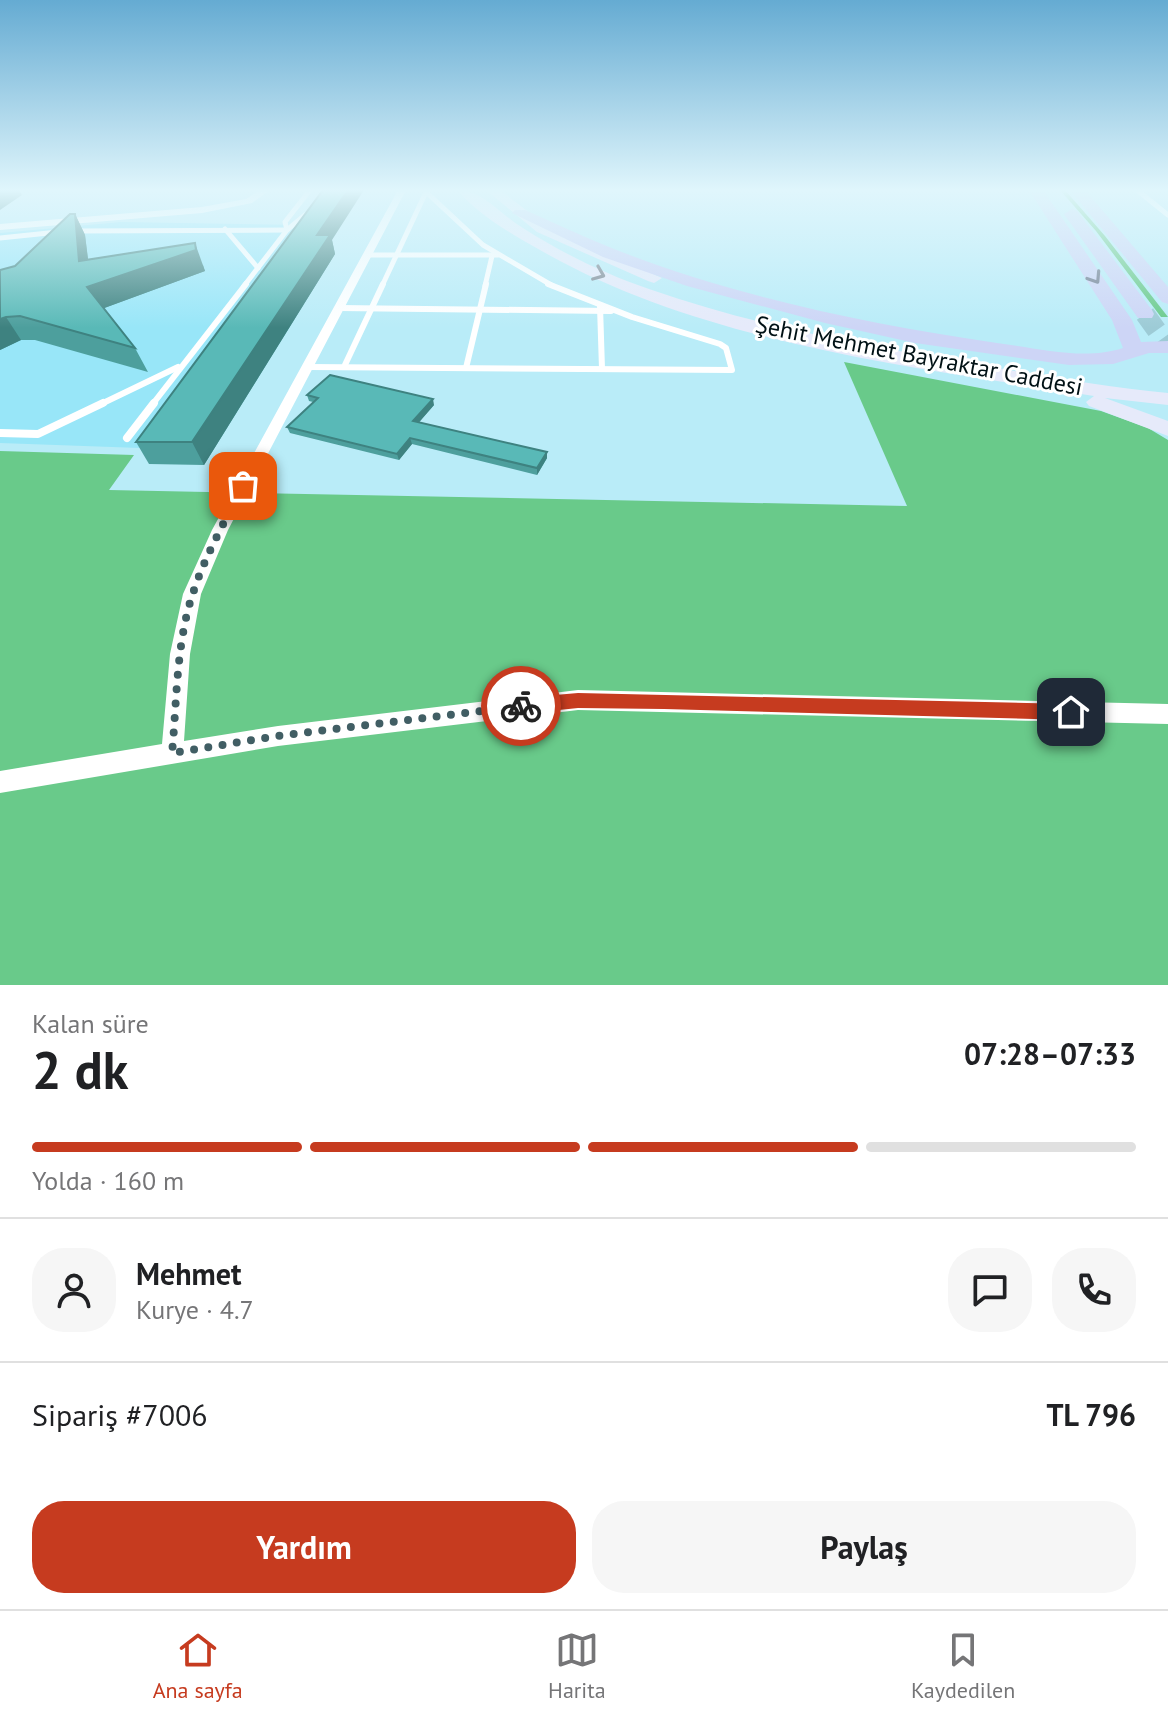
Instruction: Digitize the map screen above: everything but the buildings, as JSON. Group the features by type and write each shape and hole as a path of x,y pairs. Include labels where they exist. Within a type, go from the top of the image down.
{"main road":[{"name":"Şehit Mehmet Bayraktar Caddesi","path":"522,236 592,272 735,321 864,351 1168,399"},
{"name":"Şehit Mehmet Bayraktar Caddesi","path":"557,236 689,292 778,317 915,347 1168,387"},
{"path":"571,236 609,253 693,282 845,322 956,344 1041,356 1097,359 1125,355 1134,349 1168,347"},
{"path":"1066,236 1122,320 1134,349"},
{"path":"1088,236 1145,314"},
{"path":"1119,236 1168,298"},
{"path":"1122,320 1168,338"},
{"path":"864,351 967,378 1102,403 1168,429"}],"street":[{"path":"172,753 180,654 192,594 220,530 378,236"},
{"path":"0,782 278,736 578,700 1168,714"}],"lane":[{"path":"231,236 258,268"},
{"path":"127,438 282,236"},
{"path":"344,367 405,236"},
{"path":"308,367 732,370 726,348 720,344 600,307 495,256 472,236"},
{"path":"368,255 495,256"},
{"path":"466,368 495,256"},
{"path":"339,308 600,307"},
{"path":"600,307 602,369"},
{"path":"0,433 38,434 183,365"}],"shaded area":[{"path":"0,236 298,236 140,448 0,443"}],"green space":[{"path":"1100,236 1105,236 1168,317 1161,317"},
{"path":"844,362 1101,411 1148,428 1168,440 1168,985 0,985 0,451 134,455 109,490 907,506"}],"tunnel":[{"path":"1145,314 1168,346"}],"way so far":[{"path":"243,486 192,594 180,654 172,753 278,736 521,706"}],"route":[{"path":"521,706 578,700 1071,712"}]}
